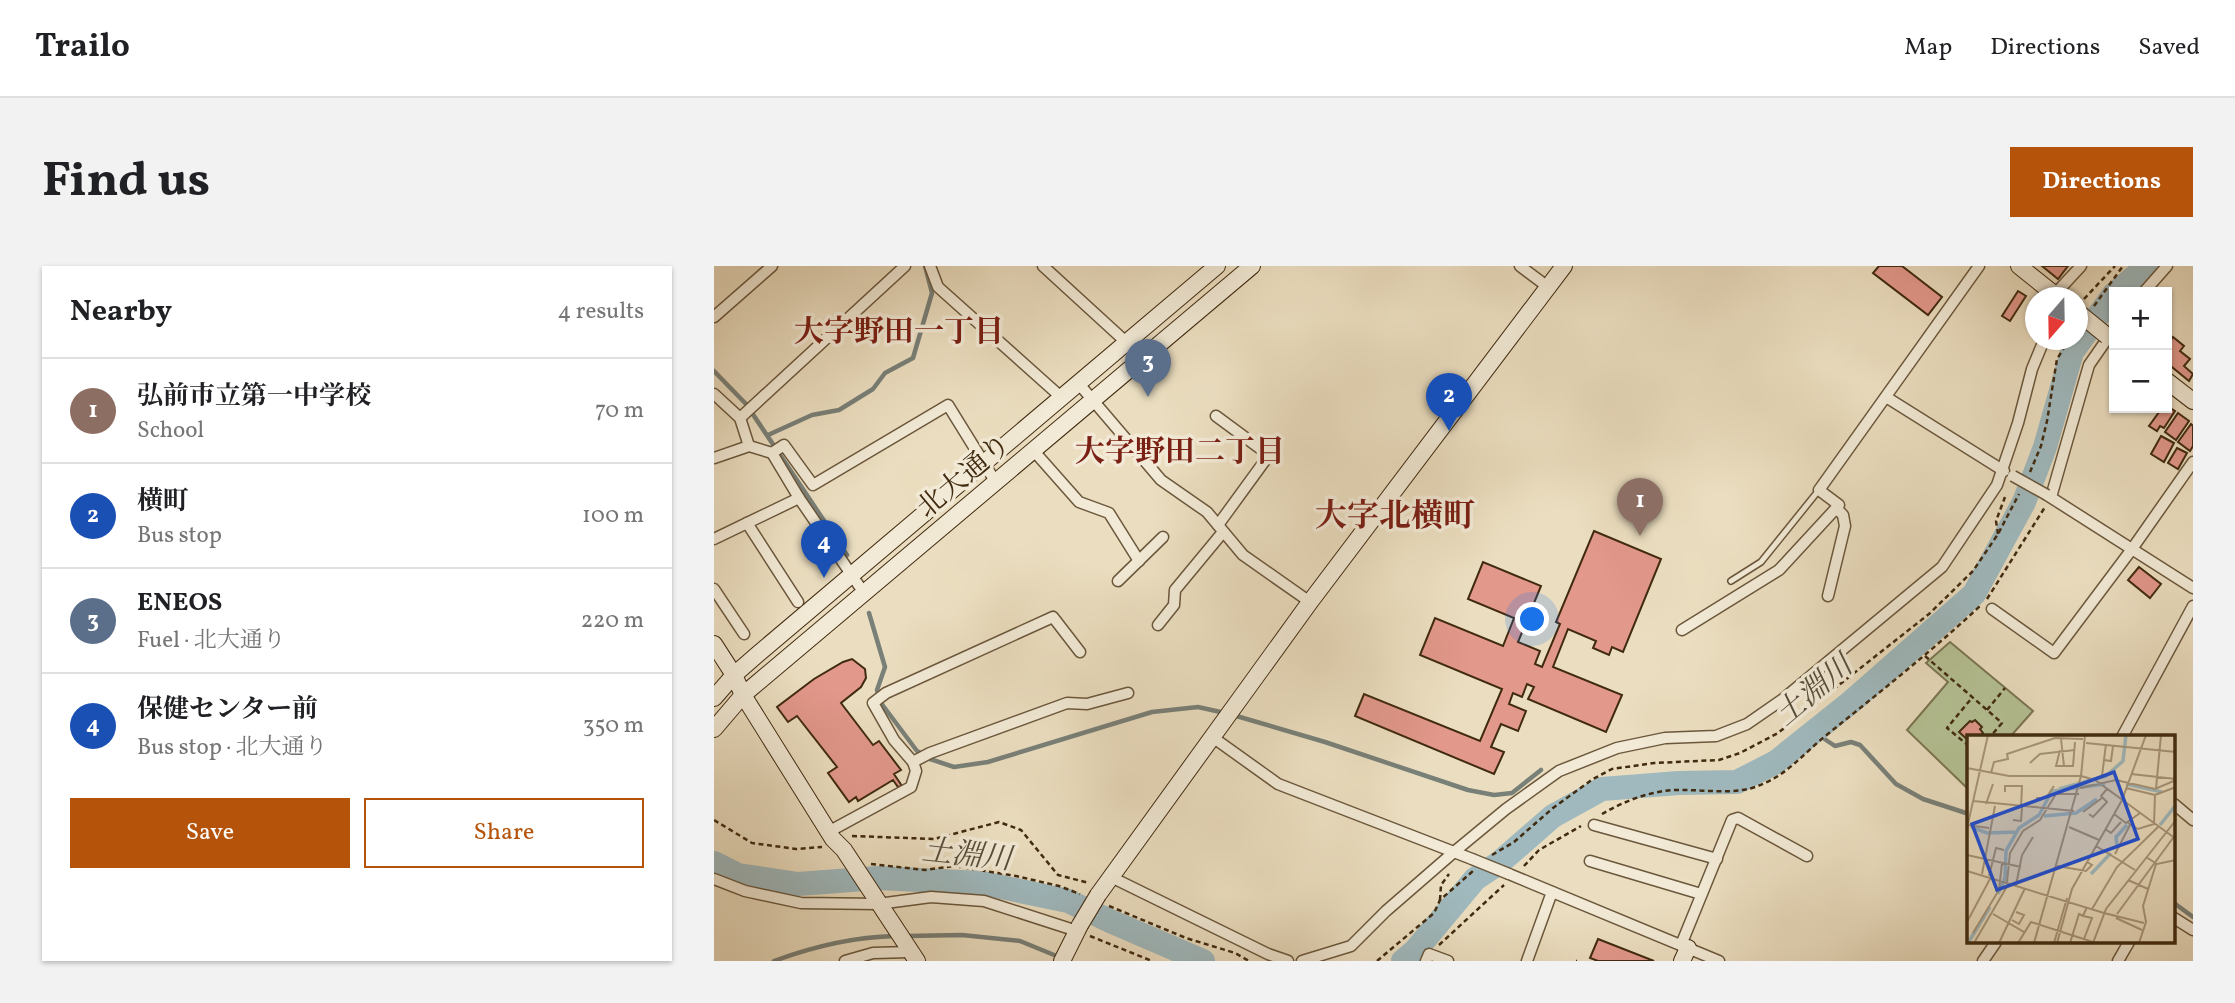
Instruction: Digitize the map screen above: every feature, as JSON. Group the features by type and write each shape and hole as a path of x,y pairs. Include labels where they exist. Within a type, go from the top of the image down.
{"street":[{"path":"714,317 772,266"},
{"path":"746,413 905,266"},
{"path":"930,266 938,287 1061,397"},
{"path":"1043,266 1126,342"},
{"name":"北大通り","path":"714,698 734,675 1217,266"},
{"name":"北大通り","path":"714,729 743,695 1252,266"},
{"path":"1520,266 1548,287"},
{"path":"1062,961 1079,928 1104,890 1211,736 1564,266"},
{"path":"1682,630 1779,570 1839,505 1819,491 1979,266"},
{"path":"2019,266 2046,287"},
{"path":"2064,287 2081,266"},
{"path":"2148,287 2167,266"},
{"path":"2088,314 2109,334"},
{"path":"2049,496 2089,365 2109,339"},
{"path":"1302,961 1351,946 1386,911 1454,852 1506,809 1559,771 1617,748 1665,738 1716,736 1747,724 1783,699 1942,567 1997,485 2041,350"},
{"path":"1079,384 1161,480 1207,512 1243,555 1310,602"},
{"path":"2172,385 2193,401"},
{"path":"714,394 746,413"},
{"path":"1886,397 2193,588"},
{"path":"714,458 749,446 776,450 784,445 813,485 948,405 995,481"},
{"path":"746,413 749,446"},
{"path":"1158,625 1174,605 1175,590 1221,528 1269,455 1216,416"},
{"path":"776,450 799,498 864,593"},
{"path":"1033,450 1079,502 1109,513 1139,561"},
{"path":"1993,609 2054,653 2132,550 2193,462"},
{"path":"714,539 799,498"},
{"path":"1828,596 1845,526 1843,515 1836,508"},
{"path":"747,523 799,602"},
{"path":"1118,581 1163,537"},
{"path":"714,589 744,634"},
{"path":"2123,735 2193,606"},
{"path":"921,757 894,740 873,703 886,693 1054,617 1080,652"},
{"path":"714,644 743,695 909,951 873,953 845,961"},
{"path":"921,757 1067,703 1087,704 1128,693"},
{"path":"1211,736 1278,784 1454,852 1474,864 1512,875 1684,951 1719,961"},
{"path":"835,839 911,787 921,757"},
{"path":"2176,806 2193,820"},
{"path":"1684,951 1701,894 1732,820 1738,818 1807,856"},
{"path":"1591,822 1717,859"},
{"path":"1590,861 1701,894"},
{"path":"714,879 745,891 801,903 931,897 984,901 1079,928"},
{"path":"1104,890 1288,961"},
{"path":"1527,961 1552,892"},
{"path":"2176,919 2193,930"},
{"path":"1983,961 1995,944"},
{"path":"2118,961 2128,944"},
{"path":"1428,958 1448,961"}],"lane":[{"path":"1731,581 1761,562 1819,491"}],"path":[{"path":"2088,302 2115,266"},
{"path":"2088,304 2123,266"},
{"path":"2027,479 2041,446 2057,359 2063,350"},
{"path":"2053,353 2057,359"},
{"path":"1485,861 1514,842 1553,808 1593,779 1612,769 1654,763 1719,760 1740,753 1778,733 1929,614 1973,571 1998,534 2022,487"},
{"path":"1998,534 1996,521 2006,494"},
{"path":"1428,958 1539,850 1633,799 1680,790 1725,792 1750,788 1779,778 1814,745 1925,656 1988,598 2049,496"},
{"path":"1925,656 2002,723 1992,735"},
{"path":"1987,710 2005,688"},
{"path":"1967,744 1947,728 1972,698"},
{"path":"714,820 752,843 796,849 822,847 835,839 934,839 999,822 1021,830 1058,875 1104,890 1186,938 1235,953 1249,961"},
{"path":"871,864 925,870 954,866 1016,876 1081,894"},
{"path":"1377,961 1434,913 1440,900 1474,864"},
{"path":"1440,900 1441,885"},
{"path":"1079,928 1152,961"}],"green space":[{"path":"1950,642 2033,711 2012,735 1967,735 1966,787 1907,730 1948,682 1926,663"}],"building":[{"path":"1879,266 1902,266 1942,297 1928,315 1873,273"},
{"path":"2042,266 2068,266 2058,279"},
{"path":"2018,291 2025,295 2010,321 2002,316"},
{"path":"2172,338 2184,346 2180,351 2190,359 2184,366 2193,374 2189,381 2172,367"},
{"path":"2172,409 2175,411 2164,428 2160,426 2157,431 2149,426 2158,413 2172,413"},
{"path":"2178,413 2189,421 2176,440 2165,432"},
{"path":"2191,424 2193,446 2190,451 2178,442"},
{"path":"2161,436 2174,443 2164,462 2151,454"},
{"path":"2177,448 2187,453 2178,469 2168,463"},
{"path":"1594,531 1661,559 1623,652 1612,647 1609,655 1593,648 1596,641 1568,629 1553,667 1622,695 1606,732 1528,699 1534,687 1527,684 1522,697 1513,693 1509,704 1526,711 1518,731 1501,724 1491,747 1504,752 1494,774 1355,716 1364,694 1480,741 1502,689 1420,655 1435,618 1503,646 1514,618 1468,599 1483,562 1541,586 1518,642 1540,651 1535,664 1542,667 1560,624 1556,622"},
{"path":"2139,567 2161,584 2150,598 2128,580"},
{"path":"852,659 865,669 866,678 861,687 841,703 873,745 879,741 901,770 894,774 902,786 898,787 893,780 858,801 856,797 849,802 828,773 837,767 797,716 788,722 777,707 814,679"},
{"path":"1975,720 1982,727 1980,729 1983,733 1967,735 1967,739 1959,732"},
{"path":"1598,939 1654,961 1598,961 1590,958"}],"waterway":[{"path":"768,435 812,415 839,410 873,389 885,373 913,358 932,293 925,266"},
{"name":"土淵川","path":"2123,287 2147,266"},
{"name":"土淵川","path":"1403,961 1415,951 1475,879 1499,863 1553,816 1602,789 1737,782 1776,762 1851,702 1974,594 2024,502 2045,447 2072,352 2109,301"},
{"path":"714,371 746,404 847,555"},
{"path":"869,613 885,667 877,690 881,703 917,751 930,759 954,767 988,762 1152,712 1198,707 1225,713"},
{"path":"1233,715 1325,742 1468,790 1494,795 1512,793 1541,770"},
{"path":"1814,732 1835,746 1851,742 1860,745 1896,784 1923,799 1967,813"},
{"name":"土淵川","path":"714,863 738,875 798,884 878,878 982,883 1068,901 1203,961"},
{"path":"2176,904 2193,917"},
{"path":"907,936 962,935 1020,941 1059,957"},
{"path":"774,961 833,944 895,936"}],"place":[{"name":"ENEOS","path":"1148,397"},
{"name":"横町","path":"1449,431"},
{"name":"弘前市立第一中学校","path":"1640,536"},
{"name":"保健センター前","path":"824,578"}],"district":[{"name":"大字野田一丁目","path":"899,331"},
{"name":"大字野田二丁目","path":"1180,451"},
{"name":"大字北横町","path":"1395,515"}]}
